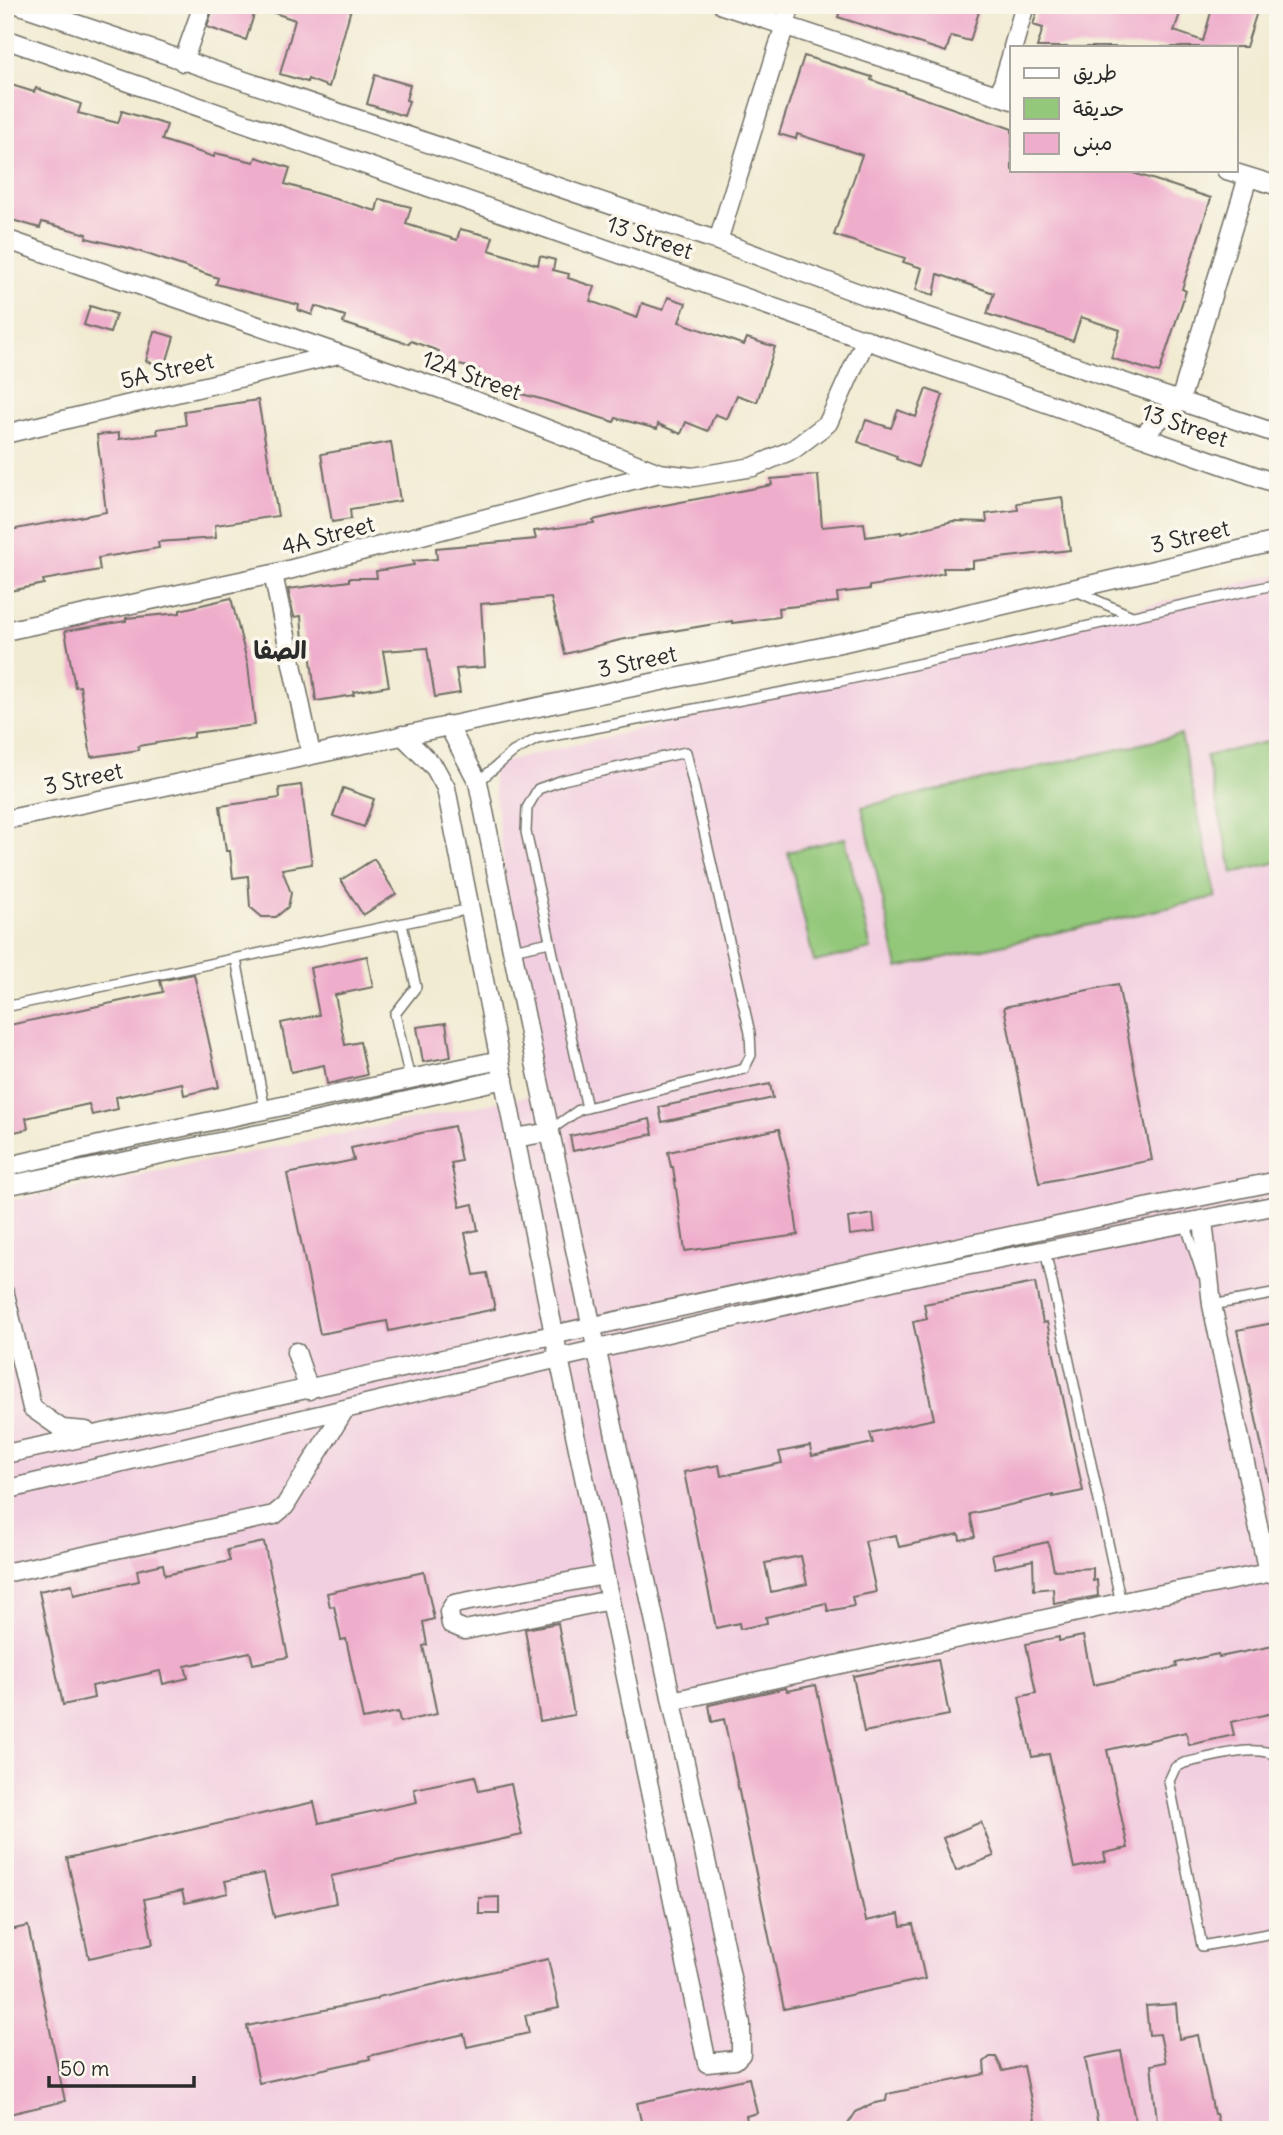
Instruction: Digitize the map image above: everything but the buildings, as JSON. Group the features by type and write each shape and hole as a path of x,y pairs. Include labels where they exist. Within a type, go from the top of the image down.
{"street":[{"name":"13 Street","path":"20,5 718,241 869,297 1278,434"},
{"path":"183,62 203,5"},
{"path":"722,5 1006,98 1010,68"},
{"path":"718,241 791,5"},
{"path":"1013,46 1025,5"},
{"name":"13 Street","path":"5,39 1278,484"},
{"path":"1232,172 1278,186"},
{"path":"1142,436 1180,401 1248,177"},
{"name":"12A Street","path":"5,239 473,400 659,473 694,477 753,467 794,449 828,423 866,339"},
{"name":"5A Street","path":"5,434 340,354"},
{"name":"4A Street","path":"5,631 273,575 659,473"},
{"name":"3 Street","path":"5,820 845,642 1278,541"},
{"path":"273,575 311,754"},
{"path":"402,735 435,768 446,788 554,1334 708,2063 735,2060 741,2054 741,2024 478,782 448,725"},
{"path":"446,788 478,782"},
{"path":"477,944 510,943"},
{"path":"5,1167 500,1060"},
{"path":"5,1186 269,1132 504,1079"},
{"path":"515,1138 550,1131"},
{"path":"5,1454 309,1390 593,1325 1278,1181"},
{"path":"1182,1201 1194,1221 1212,1305"},
{"path":"5,1490 559,1357 909,1277 1278,1205"},
{"path":"904,1259 909,1277"},
{"path":"5,1294 32,1408 62,1429 107,1433"},
{"path":"671,1701 1270,1568 1218,1332"},
{"path":"296,1352 309,1390"},
{"path":"5,1573 274,1515 285,1506 345,1409"},
{"path":"604,1575 454,1604 449,1612 451,1624 465,1630 610,1600"}],"lane":[{"path":"478,782 513,752 537,739 841,681 1278,584"},
{"path":"1071,589 1132,616"},
{"path":"550,1131 579,1110 744,1069 751,1055 750,1033 687,752 563,780 538,789 527,808 526,832 587,1108"},
{"path":"5,1007 470,909"},
{"path":"402,924 416,988 395,1014 410,1079"},
{"path":"510,943 550,942"},
{"path":"236,959 265,1110"},
{"path":"1045,1250 1121,1603"},
{"path":"1218,1332 1212,1305 1278,1293"},
{"path":"1278,1758 1273,1753 1257,1750 1184,1763 1175,1768 1170,1781 1202,1946 1278,1933"}],"shaded area":[{"path":"1278,574 1278,2130 5,2130 5,1202 533,1095 491,765"}],"green space":[{"path":"1181,735 1216,897 898,968 862,807"},
{"path":"1266,742 1278,794 1278,862 1233,873 1206,756"},
{"path":"845,838 871,949 814,962 788,852"}],"district":[{"name":"الصفا","path":"280,650"}]}
